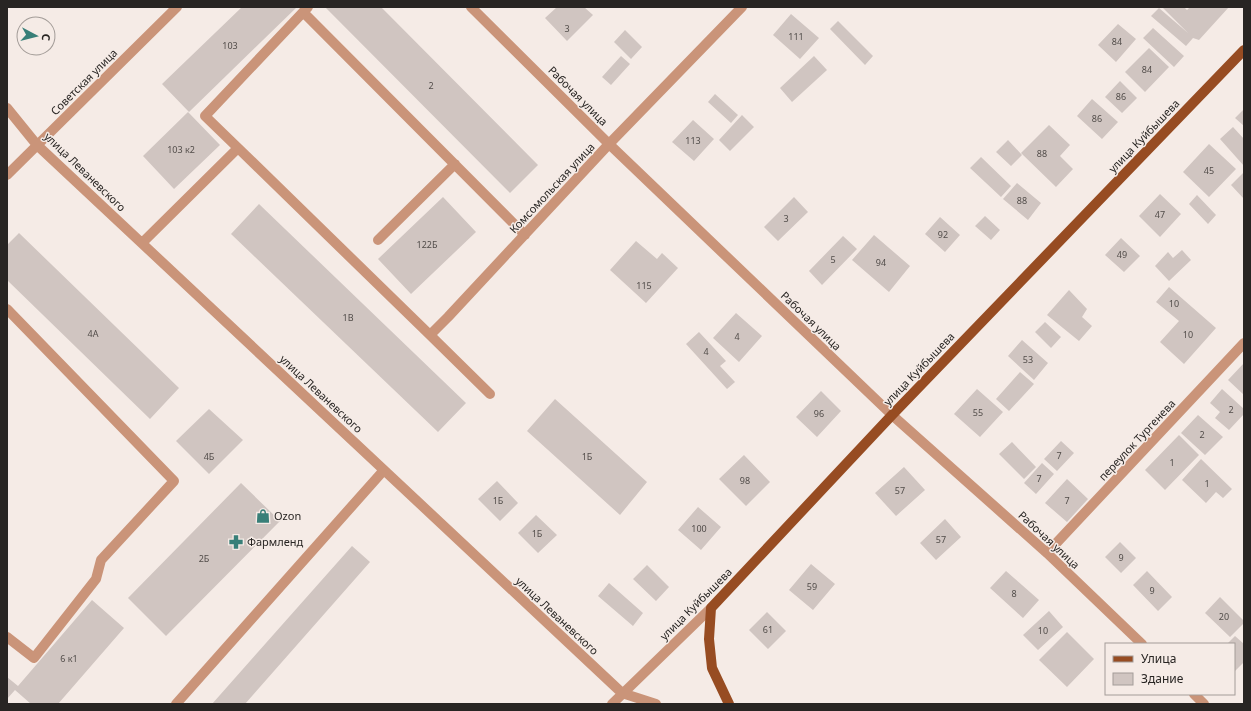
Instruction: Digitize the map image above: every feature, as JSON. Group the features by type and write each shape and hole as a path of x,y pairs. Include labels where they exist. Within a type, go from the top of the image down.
{"main road":[{"name":"улица Куйбышева","path":"711,608 892,415 1244,50"},
{"path":"711,608 709,639 712,668 729,704"}],"street":[{"name":"Советская улица","path":"7,175 177,7"},
{"name":"Рабочая улица","path":"471,7 609,144 892,415 1047,553 1141,643"},
{"name":"Комсомольская улица","path":"430,335 609,144 742,7"},
{"path":"490,394 205,116 305,10 525,234"},
{"name":"улица Леваневского","path":"7,108 37,145 622,693"},
{"path":"142,243 238,148"},
{"path":"378,240 455,164"},
{"path":"7,637 34,658 96,579 100,560 174,481 9,314"},
{"name":"переулок Тургенева","path":"1047,553 1244,343"},
{"path":"176,704 384,470"},
{"name":"улица Куйбышева","path":"612,704 711,608"},
{"path":"622,693 656,704"},
{"path":"1195,695 1204,704"}],"building":[{"path":"242,7 297,7 189,112 162,84"},
{"path":"325,7 381,7 538,165 510,193"},
{"path":"557,7 584,7 593,15 567,41 545,18"},
{"path":"1162,7 1184,7 1187,10 1190,7 1229,7 1199,40 1193,38 1186,46 1151,16 1159,8 1188,33"},
{"path":"791,14 819,38 800,59 773,35"},
{"path":"838,21 873,56 865,65 830,29"},
{"path":"1118,24 1136,39 1116,62 1098,45"},
{"path":"1153,28 1184,56 1174,67 1143,38"},
{"path":"625,30 642,47 631,59 614,42"},
{"path":"1149,48 1169,67 1145,92 1125,72"},
{"path":"621,56 630,64 611,85 602,77"},
{"path":"814,56 827,70 792,102 780,88"},
{"path":"1120,81 1137,98 1122,113 1105,97"},
{"path":"715,94 738,115 731,123 708,102"},
{"path":"1092,99 1118,122 1102,139 1077,116"},
{"path":"1244,109 1244,126 1235,118"},
{"path":"188,112 220,145 174,189 143,156"},
{"path":"742,115 754,127 730,151 719,140"},
{"path":"693,120 714,139 694,161 672,142"},
{"path":"1049,125 1070,145 1060,156 1073,169 1056,187 1021,153"},
{"path":"1233,127 1244,139 1244,166 1220,139"},
{"path":"1008,140 1022,155 1011,166 996,152"},
{"path":"1209,144 1236,169 1209,197 1183,172"},
{"path":"981,157 1011,186 1001,197 970,168"},
{"path":"1244,172 1244,199 1231,185"},
{"path":"1017,183 1041,203 1028,220 1003,199"},
{"path":"1160,194 1181,214 1160,237 1139,216"},
{"path":"1197,195 1216,215 1208,224 1189,204"},
{"path":"443,197 476,232 411,294 378,259"},
{"path":"794,197 808,212 778,241 764,227"},
{"path":"259,204 466,403 438,432 231,234"},
{"path":"985,216 1000,230 991,240 975,226"},
{"path":"940,217 960,235 945,252 925,234"},
{"path":"19,233 179,388 150,419 7,280 7,245"},
{"path":"874,235 910,266 889,292 852,260"},
{"path":"843,236 857,249 822,285 809,271"},
{"path":"1121,238 1140,256 1124,272 1105,255"},
{"path":"636,241 657,259 662,253 678,268 646,303 610,270"},
{"path":"1182,250 1191,260 1169,281 1155,266 1168,252 1173,258"},
{"path":"1169,287 1216,328 1184,364 1160,342 1179,321 1156,302"},
{"path":"1069,290 1087,309 1082,317 1092,326 1079,341 1047,315"},
{"path":"736,313 762,336 739,362 713,338"},
{"path":"1045,322 1061,337 1051,348 1035,332"},
{"path":"699,332 726,361 720,366 735,382 727,389 686,344"},
{"path":"1022,340 1048,363 1034,380 1008,356"},
{"path":"1244,363 1244,395 1228,380"},
{"path":"1020,372 1034,384 1009,411 996,399"},
{"path":"977,389 1003,412 980,437 954,414"},
{"path":"1222,389 1244,409 1244,414 1229,430 1215,418 1220,412 1210,403"},
{"path":"821,391 841,411 817,437 796,417"},
{"path":"555,399 647,482 620,515 527,431"},
{"path":"209,409 243,440 209,474 176,441"},
{"path":"1198,415 1223,437 1205,455 1181,433"},
{"path":"1179,435 1199,455 1165,490 1145,470"},
{"path":"1061,441 1074,453 1057,471 1044,459"},
{"path":"1012,442 1036,467 1024,479 999,454"},
{"path":"744,455 770,482 746,506 719,479"},
{"path":"1201,459 1232,489 1223,498 1216,492 1206,503 1182,480"},
{"path":"1042,463 1054,474 1036,494 1024,483"},
{"path":"904,467 925,490 896,516 875,493"},
{"path":"1067,479 1088,499 1067,522 1045,503"},
{"path":"497,481 518,503 500,521 478,499"},
{"path":"241,483 280,521 166,636 128,598"},
{"path":"698,507 721,527 701,550 678,530"},
{"path":"536,515 557,535 538,553 518,533"},
{"path":"945,519 961,537 936,560 920,543"},
{"path":"1120,542 1136,558 1121,573 1105,557"},
{"path":"352,546 370,562 245,704 212,704"},
{"path":"811,564 835,584 813,610 789,590"},
{"path":"647,565 669,587 656,601 633,579"},
{"path":"1006,571 1039,600 1023,618 990,588"},
{"path":"1147,571 1172,597 1158,611 1133,585"},
{"path":"609,583 643,613 633,626 598,596"},
{"path":"1220,597 1244,621 1244,623 1230,637 1205,613"},
{"path":"92,600 124,628 58,704 31,704 15,690 7,699 7,677 18,686"},
{"path":"1049,611 1063,627 1038,650 1023,635"},
{"path":"767,612 786,631 768,649 749,630"},
{"path":"1067,632 1094,659 1067,687 1039,660"},
{"path":"1235,636 1244,644 1244,662 1235,671 1235,643 1228,643"}],"place":[{"name":"Ozon","path":"263,516"},
{"name":"Фармленд","path":"236,542"}]}
